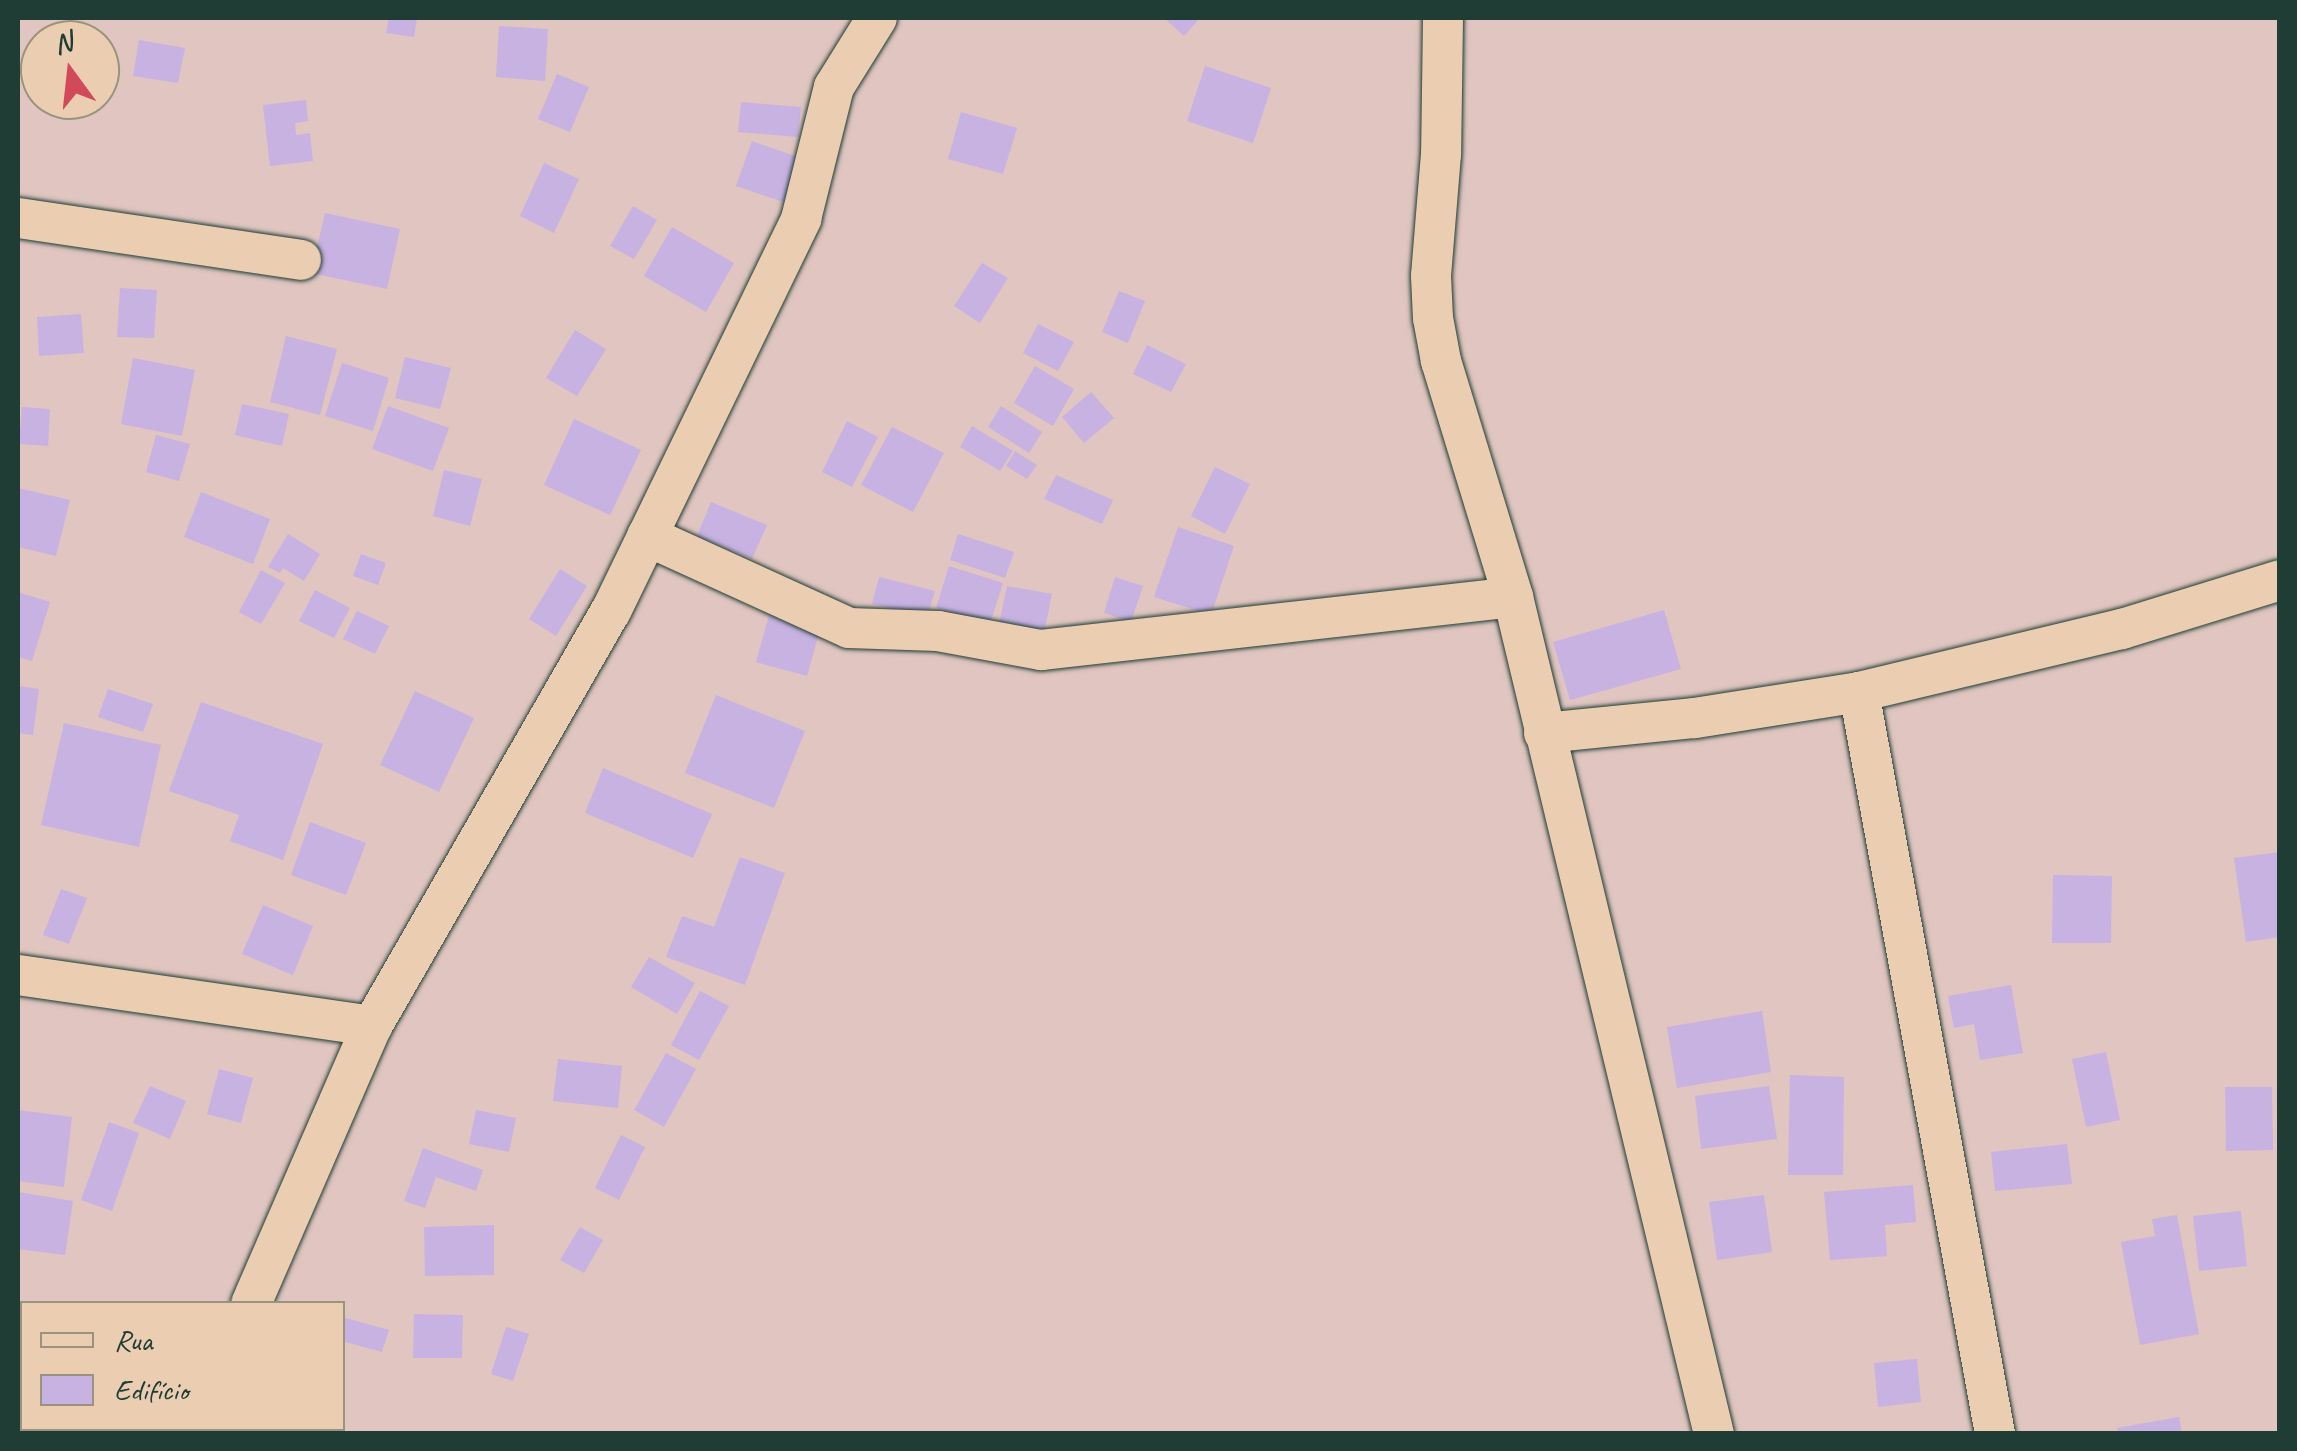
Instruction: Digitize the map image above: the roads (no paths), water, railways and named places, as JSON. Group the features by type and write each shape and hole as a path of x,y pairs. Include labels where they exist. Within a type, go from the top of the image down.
{"street":[{"path":"252,1301 372,1026 611,611 801,218 834,87 877,18"},
{"path":"1444,18 1441,154 1431,276 1440,361 1514,597 1714,1434"},
{"path":"18,218 301,260"},
{"path":"647,536 849,628 938,631 1041,650 1514,597"},
{"path":"1544,733 1694,718 1859,692 2122,629 2280,580"},
{"path":"1859,692 1995,1434"},
{"path":"18,975 372,1026"}]}
